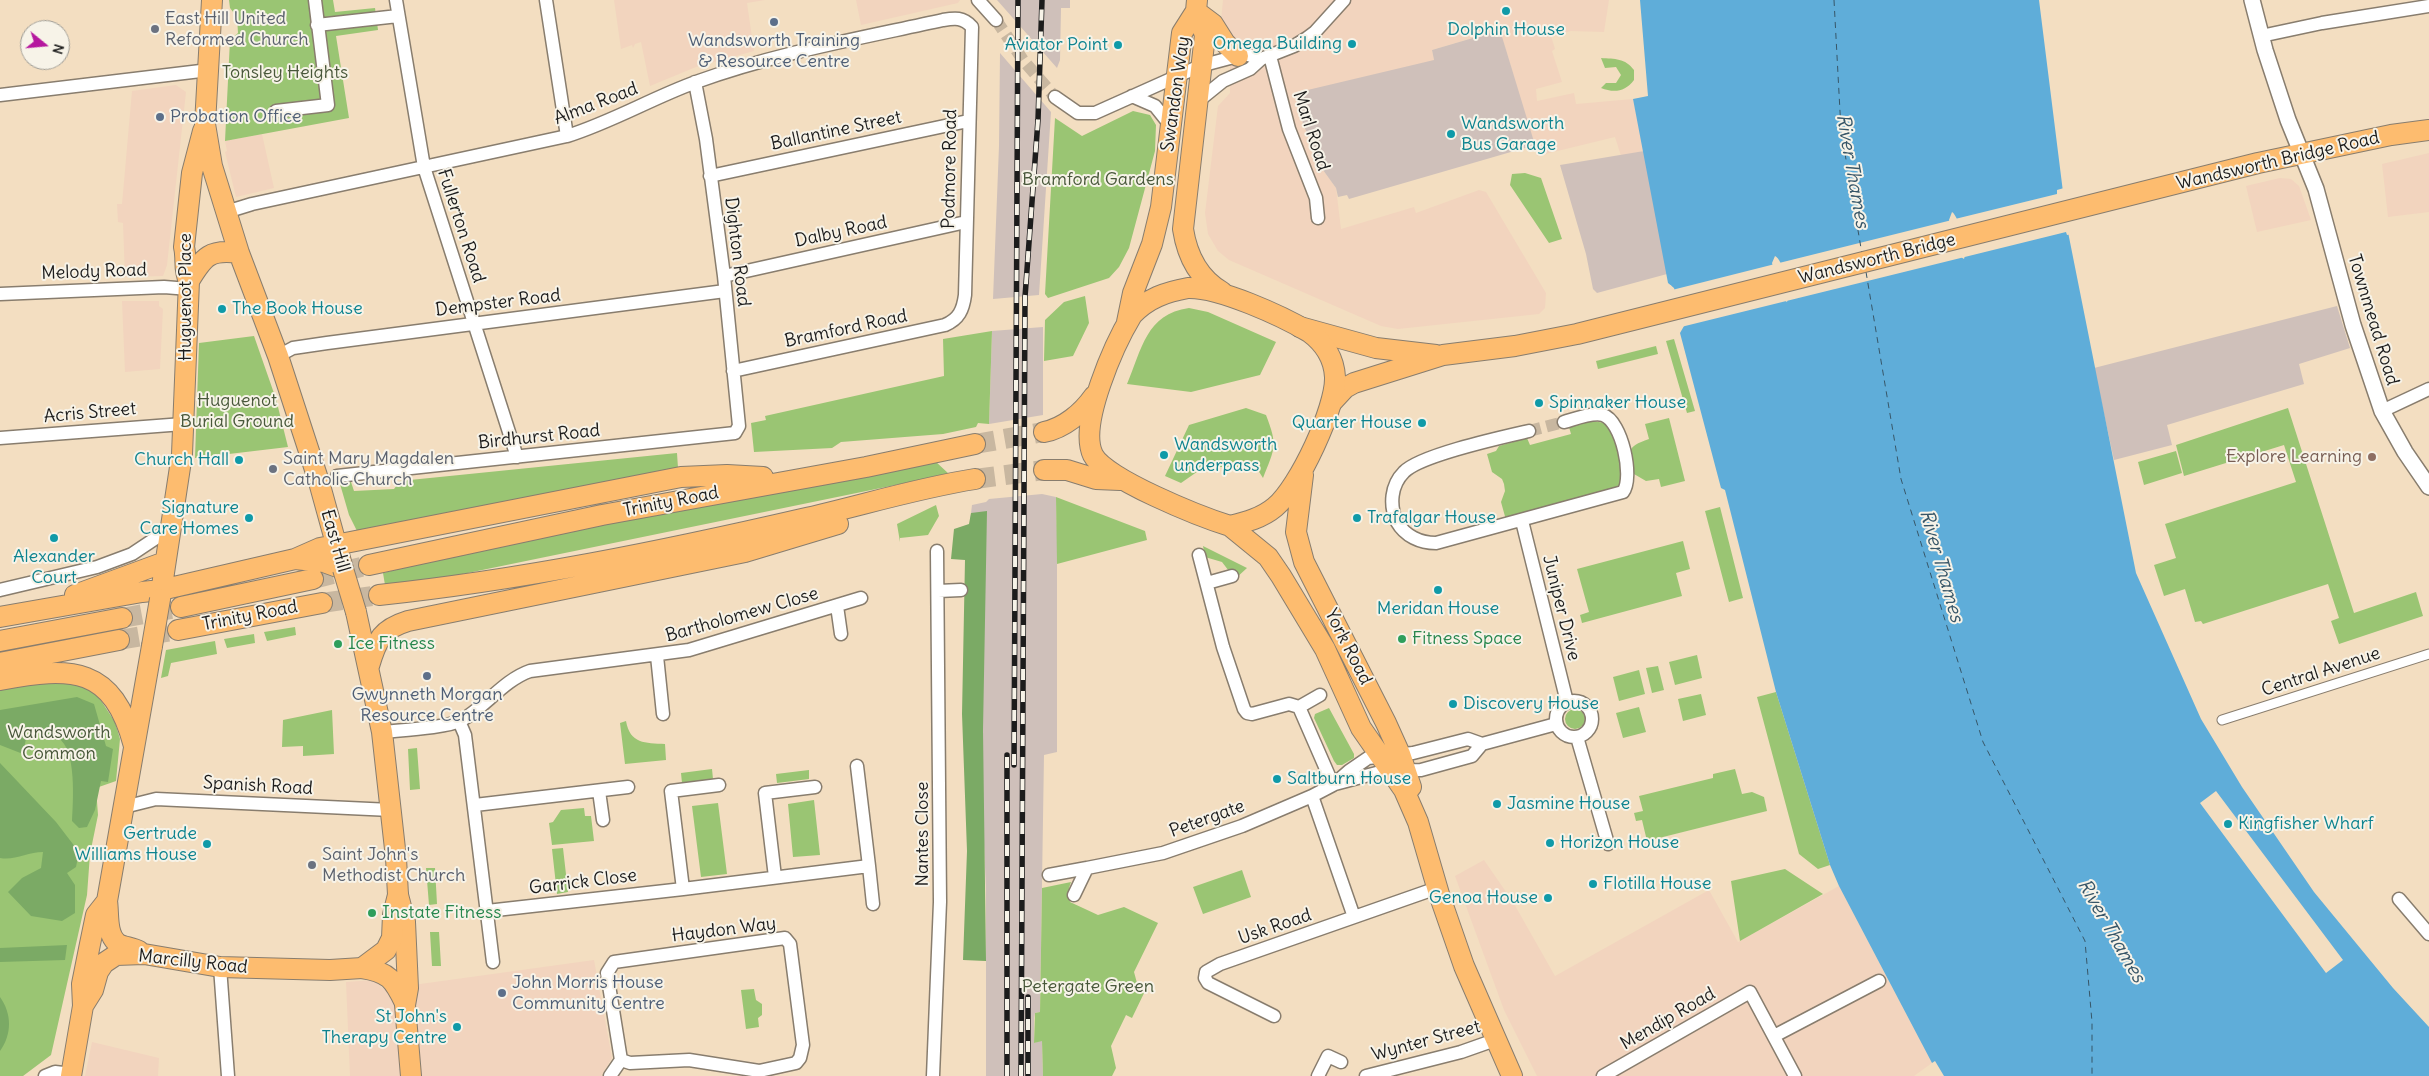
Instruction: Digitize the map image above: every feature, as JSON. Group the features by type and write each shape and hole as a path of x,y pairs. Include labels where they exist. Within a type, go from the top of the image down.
{"main road":[{"name":"East Hill","path":"212,0 205,124 212,166 240,253 278,356 319,482 338,560 356,612 370,666 382,732 398,895 405,922 408,988 405,1005"},
{"path":"1196,6 1213,24 1225,43 1238,56"},
{"name":"Swandon Way","path":"1196,6 1205,35 1183,215 1185,240 1191,258 1202,276 1224,294"},
{"name":"Swandon Way","path":"1126,324 1133,293 1152,244 1160,207 1182,33 1196,6"},
{"name":"Huguenot Place","path":"106,901 157,619 182,454 189,285 184,271 185,232 192,173 205,124"},
{"name":"Wandsworth Bridge Road","path":"2128,197 2258,163 2391,135 2429,130"},
{"name":"Wandsworth Bridge","path":"1443,355 1547,340 1626,322 2128,197"},
{"path":"189,285 198,266 214,252 240,253"},
{"path":"1122,480 1098,463 1090,447 1088,437 1091,411 1126,324 1139,308 1167,293 1198,288 1224,294 1300,327 1318,338 1329,355 1335,376 1332,402 1303,470 1274,508 1258,518 1230,526"},
{"path":"1300,327 1376,348 1443,355"},
{"path":"1332,402 1345,388 1354,383 1443,355"},
{"path":"1044,432 1054,430 1082,411 1101,384"},
{"name":"Trinity Road","path":"369,565 602,515 975,444"},
{"path":"1044,470 1067,470 1096,479 1122,480"},
{"name":"York Road","path":"1303,470 1296,521 1300,551 1395,762 1418,822 1437,888 1464,966 1512,1076"},
{"path":"0,617 28,611 160,594 295,559 311,550 338,560 519,508 681,477 727,475 800,478"},
{"path":"379,595 463,586 664,548 802,519 933,487 975,479"},
{"name":"York Road","path":"1122,480 1230,526 1268,558 1325,649 1356,719 1395,762"},
{"path":"370,666 375,646 391,626 745,552 865,515 933,487"},
{"path":"28,611 165,562"},
{"name":"Trinity Road","path":"181,607 313,579"},
{"name":"Trinity Road","path":"178,630 322,603"},
{"path":"0,641 122,618"},
{"path":"0,663 119,640"},
{"path":"0,680 59,672 70,673 90,680 106,690 116,700 127,720 134,748"},
{"path":"362,968 386,950 392,938 393,915 398,895"},
{"path":"106,901 109,928 116,942 131,946 144,954"},
{"path":"71,1075 84,1006 82,984 90,944 96,915 106,901"},
{"name":"Marcilly Road","path":"84,1006 93,990 98,972 108,959 116,955 144,954 220,967 330,970 362,968 376,970 394,980 405,1005"},
{"path":"405,1005 412,1076"}],"street":[{"path":"276,111 328,105 315,0"},
{"name":"Fullerton Road","path":"396,0 424,167 517,458"},
{"path":"546,0 567,136"},
{"path":"978,0 996,20"},
{"path":"1197,103 1213,87 1250,69 1266,57 1294,46 1315,32 1344,0"},
{"name":"Townmead Road","path":"2252,0 2261,36 2302,155 2316,189 2353,325 2382,411 2429,487"},
{"path":"2261,36 2322,23 2429,6"},
{"path":"317,25 398,16"},
{"name":"Alma Road","path":"226,212 252,204 567,136 605,123 695,82 754,64 950,19 962,20 972,27"},
{"name":"Podmore Road","path":"962,311 972,27"},
{"path":"1058,99 1071,110 1089,114 1102,111 1200,66 1245,54 1266,57"},
{"name":"Marl Road","path":"1266,57 1289,129 1316,198 1318,218"},
{"path":"0,95 209,70"},
{"name":"Dighton Road","path":"695,82 724,276 738,426"},
{"path":"1132,96 1155,106 1170,126"},
{"name":"Ballantine Street","path":"710,176 968,120"},
{"name":"Dalby Road","path":"724,276 966,222"},
{"name":"Melody Road","path":"0,294 189,285"},
{"name":"Dempster Road","path":"278,356 293,348 725,291"},
{"name":"Bramford Road","path":"733,371 945,325 954,320 962,311"},
{"path":"2382,411 2429,389"},
{"path":"1529,431 1480,443 1412,466 1397,481 1392,504 1402,529 1414,538 1429,543 1436,543 1617,495 1627,487 1629,473 1618,430 1612,421 1604,415 1596,414 1564,422"},
{"name":"Acris Street","path":"0,438 183,424"},
{"name":"Birdhurst Road","path":"337,476 732,435 738,426"},
{"name":"Juniper Drive","path":"1522,521 1567,702"},
{"path":"0,590 97,567 132,554 171,528"},
{"name":"Nantes Close","path":"933,1076 940,902 937,551"},
{"path":"1199,555 1223,647 1244,709 1248,714 1289,704 1299,707 1320,695"},
{"path":"1207,583 1232,576"},
{"path":"938,591 961,590"},
{"name":"Bartholomew Close","path":"382,732 460,721 485,704 519,675 530,671 656,656 689,650 861,598"},
{"name":"Bartholomew Close","path":"837,606 841,634"},
{"name":"Central Avenue","path":"2222,720 2429,654"},
{"name":"Bartholomew Close","path":"656,656 663,714"},
{"path":"1567,702 1582,702 1592,715 1591,727 1588,732 1577,737 1567,736 1556,724 1559,709 1567,702"},
{"path":"1299,707 1333,785"},
{"path":"460,721 465,735 475,805 493,962"},
{"path":"1395,762 1413,753 1468,740 1482,744 1556,724"},
{"path":"1577,737 1608,844"},
{"path":"1395,762 1422,770 1472,756 1482,744"},
{"name":"Petergate","path":"1333,785 1362,761 1395,762"},
{"name":"Petergate","path":"1049,875 1163,853 1242,826 1333,785 1395,762"},
{"path":"857,766 873,904"},
{"path":"683,889 671,791 719,785"},
{"path":"475,805 628,787"},
{"path":"776,877 766,793 816,787"},
{"path":"599,790 603,820"},
{"path":"1312,796 1354,918"},
{"name":"Spanish Road","path":"124,808 156,799 391,810"},
{"name":"Garrick Close","path":"487,911 869,866"},
{"path":"1074,895 1087,868"},
{"name":"Usk Road","path":"1274,1016 1208,983 1205,978 1206,972 1220,964 1437,888"},
{"path":"2399,899 2429,934"},
{"path":"2418,920 2429,912"},
{"name":"Haydon Way","path":"785,938 790,944 803,1045 800,1058 796,1063 760,1070 689,1060 630,1063 621,1060 607,973 614,962 785,938"},
{"path":"220,967 228,1076"},
{"path":"1795,1076 1774,1036 1878,981"},
{"name":"Mendip Road","path":"1603,1076 1750,992 1774,1036"},
{"name":"Wynter Street","path":"1366,1076 1461,1052 1495,1040"},
{"path":"1318,1076 1328,1056 1341,1062"},
{"path":"610,1076 621,1060"},
{"path":"45,1076 55,1072 71,1075"}],"shaded area":[{"path":"614,0 765,0 747,3 754,51 696,67 650,86 641,42 635,44 633,48 632,45 621,49"},
{"path":"856,0 960,0 958,3 861,25"},
{"path":"997,0 1070,0 1070,8 1061,8 1060,60 1057,68"},
{"path":"1223,0 1609,0 1604,32 1571,31 1551,36 1555,49 1552,51 1562,82 1536,89 1537,101 1574,93 1576,104 1633,99 1644,151 1621,156 1615,137 1537,156 1500,30 1432,50 1434,60 1303,124 1323,170 1336,188 1341,229 1414,207 1416,213 1479,190 1486,192 1546,293 1545,308 1539,314 1398,329 1381,326 1229,260 1218,251 1208,234 1205,213 1218,106 1230,93 1230,43 1220,30"},
{"path":"1500,30 1535,145 1349,199 1347,195 1338,197 1336,188 1323,170 1303,124 1295,93 1434,60 1432,50"},
{"path":"1000,53 1051,112 1039,295 993,299 999,146"},
{"path":"176,85 186,92 167,265 163,276 125,277 123,223 118,222 117,204 122,204 132,91"},
{"path":"262,134 274,188 236,197 225,152 227,151 225,141"},
{"path":"1644,151 1667,274 1597,293 1593,289 1586,254 1560,165"},
{"path":"2429,153 2429,212 2388,217 2382,164"},
{"path":"2280,178 2291,179 2299,186 2311,220 2257,232 2246,186"},
{"path":"122,301 159,301 159,306 163,309 160,369 125,372"},
{"path":"2337,306 2350,348 2299,364 2304,384 2167,425 2172,445 2114,460 2094,368"},
{"path":"1043,327 1043,415 989,424 992,331"},
{"path":"1042,494 1056,497 1057,533 1057,752 1044,755 1040,1012 1035,1013 1034,1018 1034,1043 1042,1040 1043,1076 986,1076 986,890 970,522 972,505 986,502 989,499"},
{"path":"1484,860 1513,902 1555,976 1709,890 1738,942 1839,886 1932,1063 1914,1076 1537,1076 1504,1010 1455,876"},
{"path":"594,960 612,1058 601,1076 350,1076 346,982 373,980 384,989"},
{"path":"92,1042 159,1058 158,1076 85,1076"}],"green space":[{"name":"Tonsley Heights","path":"229,0 333,0 335,12 375,8 378,30 336,36 349,118 225,141 230,40 238,33 237,17 230,8"},
{"path":"1601,58 1619,60 1631,66 1634,70 1634,80 1631,84 1619,90 1610,91 1601,88 1606,83 1616,83 1621,75 1616,67 1605,68"},
{"name":"Bramford Gardens","path":"1133,111 1150,115 1156,125 1155,151 1129,248 1119,267 1109,278 1048,298 1045,294 1055,118 1082,136"},
{"path":"1525,173 1541,178 1562,239 1549,243 1510,185 1512,174"},
{"path":"1085,296 1089,323 1073,356 1044,361 1045,320 1064,302"},
{"path":"1189,308 1208,312 1276,342 1260,375 1191,392 1127,384 1147,335 1154,325 1163,317"},
{"path":"992,331 989,424 978,423 976,427 943,434 841,442 832,448 754,452 751,423 766,420 765,416 944,376 943,339"},
{"name":"Huguenot Burial Ground","path":"254,336 276,399 288,447 195,458 199,343"},
{"path":"1674,339 1695,411 1687,413 1666,341"},
{"path":"1656,346 1658,354 1598,369 1596,361"},
{"path":"1246,408 1266,415 1272,434 1274,447 1263,478 1256,467 1204,467 1181,483 1165,476 1189,425"},
{"path":"2288,408 2354,613 2416,592 2423,616 2339,644 2331,621 2339,618 2328,584 2203,624 2201,621 2195,622 2185,589 2164,596 2154,565 2176,558 2165,524 2296,482 2284,445 2184,476 2176,445"},
{"path":"1669,418 1685,481 1661,487 1659,479 1646,481 1634,474 1630,460 1630,451 1636,445 1649,439 1645,424"},
{"path":"1592,421 1605,423 1615,434 1625,473 1619,488 1506,520 1501,502 1505,491 1504,484 1502,479 1492,472 1487,454 1496,451 1499,446 1527,438 1530,445 1571,434 1569,427"},
{"path":"2176,451 2182,473 2144,485 2138,462"},
{"path":"677,453 678,468 357,531 349,515 340,484 351,482 354,491 394,489 400,481"},
{"path":"935,461 949,474 453,576 385,585 383,573 483,548"},
{"path":"1056,497 1145,531 1147,540 1057,564"},
{"path":"936,505 939,516 928,535 900,538 900,542 897,524"},
{"path":"1720,507 1743,598 1729,602 1705,511"},
{"path":"987,511 983,730 986,961 963,960 967,851 962,714 965,560 951,559 954,529 969,524 971,513"},
{"path":"1683,541 1690,569 1676,573 1682,596 1582,623 1580,615 1589,612 1577,569"},
{"path":"1203,546 1247,568 1235,579 1222,562 1205,557"},
{"path":"295,627 296,635 267,641 264,632"},
{"path":"254,634 255,643 227,648 224,639"},
{"path":"215,641 217,654 171,663 168,676 161,678 166,650"},
{"path":"1697,655 1702,678 1675,685 1669,662"},
{"path":"1658,666 1664,690 1652,693 1646,668"},
{"path":"1639,670 1645,694 1619,701 1613,677"},
{"name":"Wandsworth Common","path":"60,680 85,686 98,696 115,722 120,739 116,781 96,788 98,815 90,854 87,895 51,1055 23,1076 0,1076 0,688"},
{"path":"1776,692 1830,865 1818,869 1799,854 1757,697"},
{"path":"1701,694 1706,715 1683,721 1678,699"},
{"path":"77,697 94,704 106,746 113,749 108,782 101,781 95,810 87,827 79,828 72,821 71,764 64,744 55,736 28,728 23,754 0,745 0,710"},
{"path":"1639,707 1646,732 1623,738 1616,713"},
{"path":"1329,708 1354,754 1354,758 1342,765 1337,765 1334,761 1314,718 1315,714"},
{"path":"1575,709 1582,712 1585,719 1582,726 1575,729 1568,726 1565,719 1568,712"},
{"path":"332,710 334,754 303,756 303,746 282,747 283,720"},
{"path":"626,721 631,734 640,741 665,744 666,760 625,764 620,723"},
{"path":"417,748 420,789 410,790 408,749"},
{"path":"0,763 56,822 79,852 76,867 67,873 75,885 75,913 62,921 31,916 8,892 22,878 41,868 43,852 5,859 0,858"},
{"path":"712,769 713,779 682,783 681,773"},
{"path":"1735,769 1742,794 1752,792 1764,797 1767,811 1647,841 1642,820 1636,821 1634,813 1643,811 1639,796 1713,778 1713,774"},
{"path":"809,770 809,779 777,783 776,774"},
{"path":"814,800 820,855 793,857 788,804"},
{"path":"718,803 727,874 701,877 692,806"},
{"path":"584,808 585,816 591,816 594,841 552,845 549,823 553,822 561,810"},
{"path":"563,848 568,892 557,894 552,849"},
{"path":"426,868 435,868 437,904 429,905"},
{"path":"1785,869 1823,894 1740,941 1731,881"},
{"path":"1242,870 1251,897 1203,914 1193,887"},
{"name":"Petergate Green","path":"1071,882 1069,888 1070,902 1098,915 1124,907 1158,923 1134,972 1137,983 1146,989 1132,1018 1126,1015 1111,1046 1116,1068 1112,1076 1043,1076 1042,1041 1034,1043 1035,1013 1040,1012 1042,888"},
{"path":"430,932 439,932 441,966 432,966"},
{"path":"67,945 65,960 0,962 0,948"},
{"path":"754,989 756,1000 762,1004 762,1015 758,1018 759,1027 746,1029 741,990"},
{"path":"0,997 7,1010 9,1024 7,1038 0,1051"}],"water":[{"name":"River Thames","path":"1640,0 2039,0 2068,232 2136,573 2201,719 2242,787 2314,892 2393,988 2429,1027 2429,1076 1944,1076 1935,1061 1932,1063 1839,886 1830,865 1776,692 1725,490 1721,488 1680,333 1684,326 1674,288 1668,283 1633,99 1648,96","holes":["1952,212 1962,234 1965,249 1964,259 1958,255 1949,220","1775,256 1781,263 1786,277 1787,302 1781,298 1772,263"]}],"pier":[{"path":"2064,188 2067,192 2072,234 2067,235 2066,232 1681,327 1681,330 1678,331 1681,326 1672,290 1775,264 1786,299 1779,263 1952,220 1960,254 1963,256 1955,219 2057,194 2057,190"},
{"path":"2216,791 2343,960 2326,973 2200,803"}],"ferry route":[{"path":"1834,0 1841,130 1862,254"},
{"path":"1866,272 1901,479 1983,742 2085,941 2092,1022 2092,1076"}],"tunnel":[{"path":"996,20 1023,60 1055,97"},
{"path":"1529,431 1564,422"},
{"path":"975,444 1044,432"},
{"path":"975,479 1044,470"},
{"path":"313,579 369,565"},
{"path":"322,603 379,595"},
{"path":"122,618 181,607"},
{"path":"119,640 178,630"}],"railway":[{"path":"1014,765 1018,0"},
{"path":"1021,1076 1025,297 1038,120 1042,0"},
{"path":"1007,755 1007,1076"},
{"path":"1028,997 1028,1076"}],"place":[{"name":"Dolphin House","path":"1506,11"},
{"name":"Wandsworth Training & Resource Centre","path":"774,22"},
{"name":"East Hill United Reformed Church","path":"155,29"},
{"name":"Omega Building","path":"1352,44"},
{"name":"Aviator Point","path":"1118,45"},
{"name":"Probation Office","path":"160,117"},
{"name":"Wandsworth Bus Garage","path":"1451,134"},
{"name":"The Book House","path":"222,309"},
{"name":"Spinnaker House","path":"1539,403"},
{"name":"Quarter House","path":"1422,423"},
{"name":"Wandsworth underpass","path":"1164,455"},
{"name":"Explore Learning","path":"2372,457"},
{"name":"Church Hall","path":"239,460"},
{"name":"Saint Mary Magdalen Catholic Church","path":"273,469"},
{"name":"Signature Care Homes","path":"249,518"},
{"name":"Trafalgar House","path":"1357,518"},
{"name":"Alexander Court","path":"54,538"},
{"name":"Meridan House","path":"1438,590"},
{"name":"Fitness Space","path":"1402,639"},
{"name":"Ice Fitness","path":"338,644"},
{"name":"Gwynneth Morgan Resource Centre","path":"427,676"},
{"name":"Discovery House","path":"1453,704"},
{"name":"Saltburn House","path":"1277,779"},
{"name":"Jasmine House","path":"1497,804"},
{"name":"Kingfisher Wharf","path":"2228,824"},
{"name":"Horizon House","path":"1550,843"},
{"name":"Gertrude Williams House","path":"207,844"},
{"name":"Saint John's Methodist Church","path":"312,865"},
{"name":"Flotilla House","path":"1593,884"},
{"name":"Genoa House","path":"1548,898"},
{"name":"Instate Fitness","path":"372,913"},
{"name":"John Morris House Community Centre","path":"502,993"},
{"name":"St John's Therapy Centre","path":"457,1027"}]}
